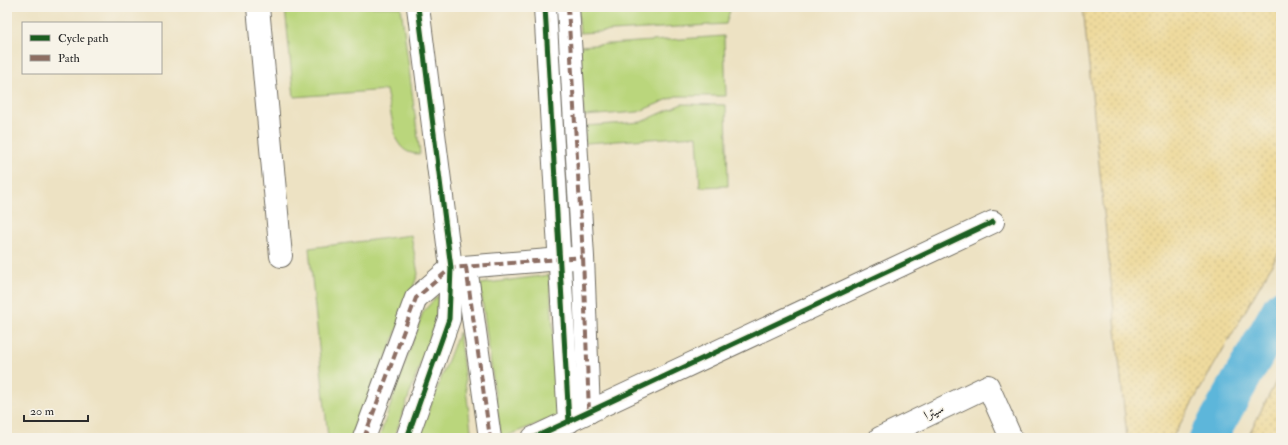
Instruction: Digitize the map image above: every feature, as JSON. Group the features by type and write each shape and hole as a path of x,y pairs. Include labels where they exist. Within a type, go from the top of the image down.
{"street":[{"path":"258,7 281,256"},
{"path":"418,7 459,268 490,438"},
{"path":"545,7 569,422"},
{"path":"568,7 583,257 589,412"},
{"path":"533,438 993,222"},
{"path":"364,438 416,298 459,268 583,257"},
{"path":"407,438 449,319 459,268"},
{"name":"سیترا","path":"880,438 988,386 1010,438"}],"green space":[{"path":"401,7 420,154 406,151 396,139 386,90 294,97 285,8"},
{"path":"578,7 731,7 726,24 580,33"},
{"path":"724,36 726,96 676,96 638,112 584,116 580,46"},
{"path":"682,104 726,105 728,186 700,187 697,136 585,143 585,126 641,122"},
{"path":"411,235 418,274 356,438 328,438 309,248"},
{"path":"549,275 560,415 501,438 480,284"},
{"path":"438,295 436,320 394,438 379,438 423,312"},
{"path":"459,332 472,438 418,438"}],"sand":[{"path":"1083,7 1281,7 1281,249 1172,438 1127,438"},
{"path":"1281,372 1281,438 1247,438"}],"waterway":[{"path":"1208,438 1281,309"}],"marked path":[{"path":"568,7 583,257 589,412"},
{"path":"364,438 416,298 451,268 583,257"},
{"path":"466,267 490,438"}],"cycle path":[{"path":"407,438 449,319 451,268 418,7"},
{"path":"545,7 569,422"},
{"path":"533,438 993,222"}]}
